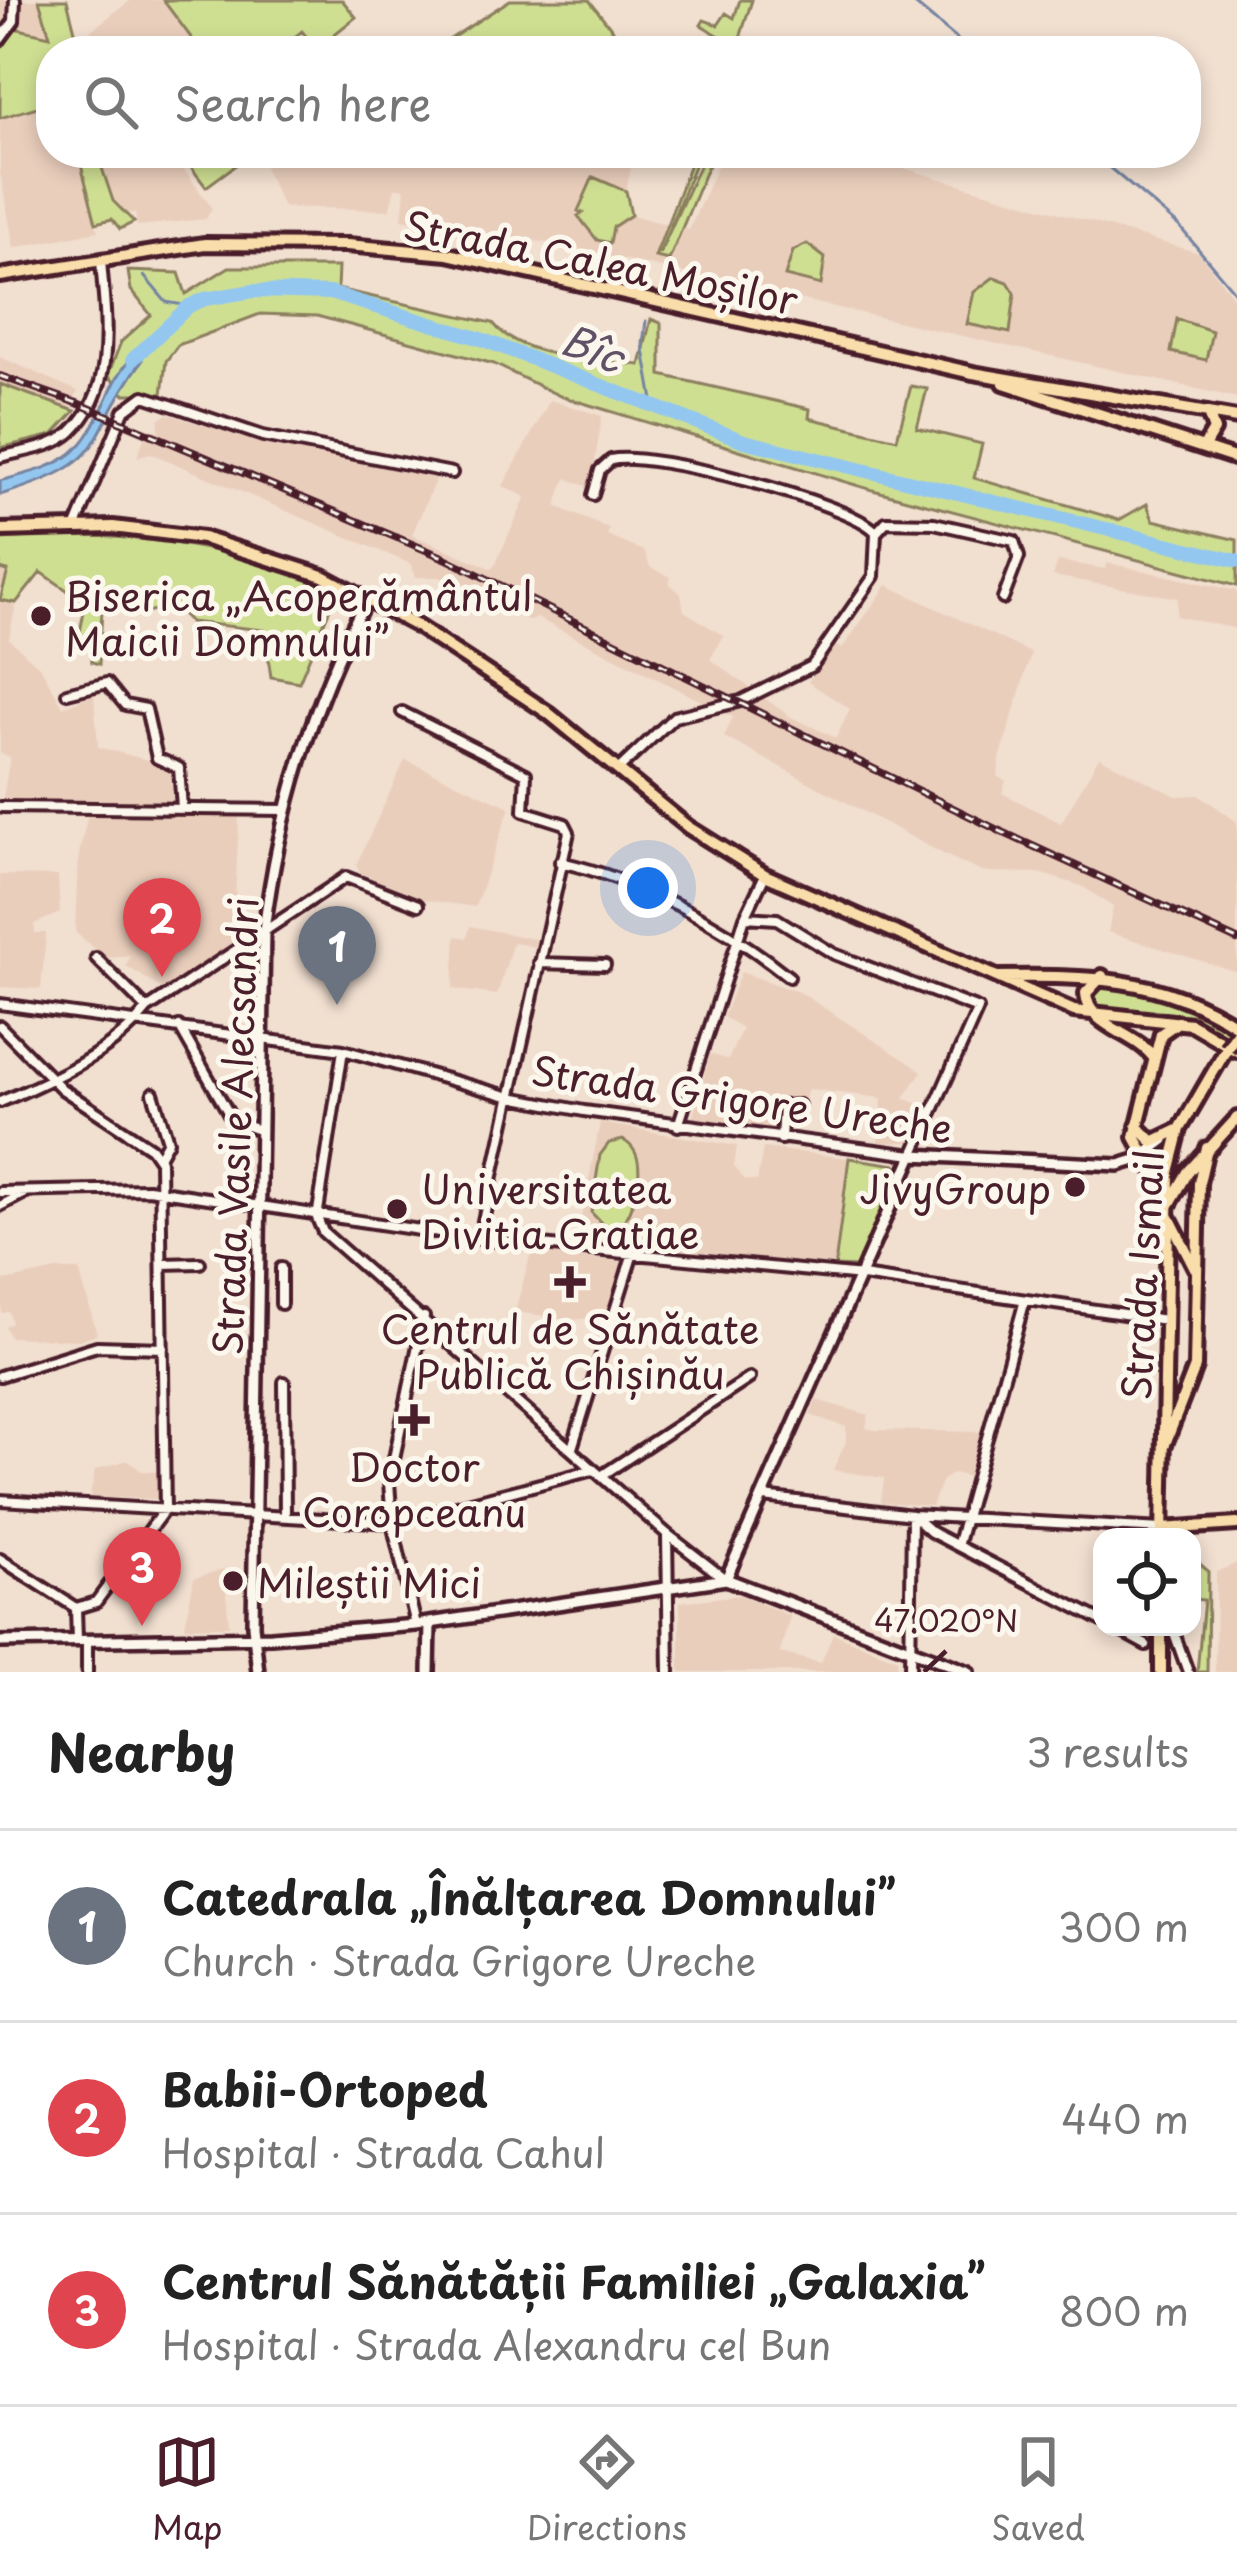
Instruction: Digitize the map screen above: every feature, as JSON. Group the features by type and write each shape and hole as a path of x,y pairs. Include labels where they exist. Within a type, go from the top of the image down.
{"main road":[{"name":"Strada Calea Moșilor","path":"0,275 205,244 271,242 448,254 973,373 1237,418"},
{"name":"Strada Calea Moșilor","path":"973,373 1237,458"},
{"path":"1203,448 1214,430 1208,413"},
{"path":"0,530 137,528 238,545 367,598 547,712 688,827 765,874 989,977 1096,1017 1138,1041 1154,1059"},
{"name":"Strada Vasile Alecsandri","path":"258,1672 255,1512 264,930 285,810 324,685 367,598"},
{"path":"989,977 1102,976 1173,991 1237,1029"},
{"path":"1096,1017 1086,993 1102,976"},
{"path":"1096,1017 1178,1022 1237,1051"},
{"path":"1126,1164 1161,1034 1178,1022"},
{"name":"Strada Ismail","path":"1162,1528 1169,1141 1237,1029"},
{"path":"1167,1206 1207,1148 1237,1118"},
{"path":"1136,1132 1148,1141 1169,1141 1186,1160 1207,1148"},
{"path":"1136,1132 1143,1157 1197,1271"},
{"name":"Strada Grigore Ureche","path":"914,1155 1126,1164 1169,1141"},
{"path":"1162,1450 1195,1367 1199,1183 1207,1148"},
{"path":"726,1580 914,1155"},
{"path":"1201,1528 1237,1524"},
{"path":"0,1642 256,1638 430,1624 726,1580 969,1672"},
{"path":"429,1672 430,1624"},
{"path":"1161,1672 1162,1636"}],"street":[{"path":"0,40 14,21 15,0"},
{"path":"0,457 55,441 81,417 107,352 101,257"},
{"path":"76,526 124,411 144,396 263,436 452,473"},
{"path":"593,495 600,470 611,460 670,463 853,516 876,532"},
{"path":"618,770 674,717 740,701 812,666 874,576 876,532 882,524 902,520 1014,541 1019,557 1003,599"},
{"path":"67,693 107,683 125,705 146,709 157,758 179,768 182,808"},
{"path":"402,712 526,774 524,811 565,824 569,832 479,1238"},
{"path":"0,807 285,810"},
{"path":"560,862 595,870 737,939 788,977"},
{"path":"678,1126 737,939 765,874"},
{"path":"0,1102 52,1080 137,1022 147,1009 346,877 418,904"},
{"path":"745,916 777,919 834,954 970,1003 980,1014 914,1155"},
{"path":"96,958 147,1009"},
{"path":"539,964 605,965"},
{"name":"Strada Grigore Ureche","path":"0,1004 343,1050 511,1097 678,1126 914,1155"},
{"path":"0,1026 52,1080 159,1157"},
{"path":"178,1026 233,1121 259,1130"},
{"path":"343,1050 317,1218 323,1232 667,1534 726,1580"},
{"path":"76,1608 96,1602 165,1508 159,1157 169,1142 153,1093"},
{"path":"781,1139 783,1106 799,1105"},
{"path":"0,1192 161,1191 317,1218 862,1276 1165,1320"},
{"path":"0,1206 26,1192"},
{"path":"572,1448 633,1253"},
{"path":"162,1264 200,1263"},
{"path":"281,1268 281,1304"},
{"path":"958,1544 1024,1300"},
{"path":"416,1625 392,1523 389,1482 424,1317"},
{"path":"0,1376 97,1346 163,1348"},
{"path":"0,1500 392,1523 598,1473 750,1378"},
{"path":"284,1382 284,1514"},
{"path":"764,1497 912,1515 1097,1528"},
{"path":"912,1515 1093,1616"},
{"path":"910,1672 912,1515"},
{"path":"667,1534 669,1672"},
{"path":"0,1559 76,1608 87,1672"},
{"path":"1130,1636 1146,1645"},
{"path":"1175,1636 1188,1672"}],"shaded area":[{"path":"0,0 39,0 51,36 36,36 36,168 82,168 98,231 14,248 0,172"},
{"path":"131,0 163,0 190,36 83,36"},
{"path":"102,168 183,168 212,208 206,219 137,226 135,213 124,213 113,201"},
{"path":"264,168 631,168 626,191 594,177 580,218 609,242 613,226 631,215 689,230 716,168 903,168 1199,253 1237,302 1237,398 560,245 402,219 405,189 395,188 389,210 283,207"},
{"path":"0,357 78,391 62,426 0,395"},
{"path":"550,400 602,416 592,480 588,487 566,478 556,506 609,529 607,536 644,551 650,567 671,577 669,583 681,594 684,611 724,636 710,659 791,717 836,738 850,709 808,682 833,644 842,649 887,585 1031,653 1000,759 998,777 1006,781 1002,793 1061,823 1099,757 1176,796 1200,795 1237,822 1237,972 1108,932 1113,907 1082,886 1039,873 982,872 945,855 724,737 733,717 537,618 530,621 440,577 416,577 411,564 150,453 137,457 148,428 159,431 159,419 168,414 265,444 436,478 412,535 493,569 526,497 503,486"},
{"path":"1058,561 1105,569 1108,563 1237,591 1237,629 1176,616 1178,598 1053,576"},
{"path":"0,569 8,570 0,599"},
{"path":"0,599 16,603 9,639 41,668 63,707 94,694 98,747 170,766 173,801 2,803 10,757 0,753"},
{"path":"405,760 510,807 475,907 426,900 360,873 356,865"},
{"path":"88,813 239,817 233,946 166,991 126,966 130,956 106,958 75,932 78,859"},
{"path":"0,875 58,876 60,913 34,924 35,933 46,933 41,989 0,987"},
{"path":"470,926 539,940 538,948 513,942 497,995 453,989 456,936 467,938"},
{"path":"741,972 801,993 922,1071 904,1098 928,1108 915,1142 878,1143 882,1098 808,1089 805,1099 779,1098 771,1130 692,1120 710,1054 728,1060 742,1028 723,1017"},
{"path":"600,1123 737,1146 734,1167 745,1180 757,1181 763,1148 849,1158 835,1266 577,1239"},
{"name":"Centrul de Sănătate Publică Chișinău","path":"531,1252 624,1262 607,1316 573,1320 515,1312"},
{"path":"79,1270 97,1334 79,1340 10,1337 5,1326 12,1323 9,1312 2,1313 0,1282"},
{"path":"816,1400 869,1415 866,1428 874,1430 980,1432 968,1477 954,1473 942,1480 932,1506 881,1502 884,1478 833,1470 846,1442 846,1427 810,1415"},
{"path":"128,1460 141,1471 159,1472 160,1499 90,1497 95,1470"},
{"path":"1237,1563 1237,1672 1215,1672 1216,1572"},
{"path":"224,1569 229,1626 185,1627 194,1578"},
{"path":"740,1595 790,1616 780,1653 821,1663 833,1633 897,1659 897,1672 680,1672 680,1602"}],"green space":[{"path":"39,0 67,0 76,36 50,36"},
{"path":"163,0 342,0 356,17 332,36 306,36 302,31 296,36 190,36"},
{"path":"510,0 589,0 617,36 455,36"},
{"path":"740,0 752,0 741,36 720,36 701,25 704,20 718,25 726,13 734,18"},
{"path":"14,28 50,36 36,36 36,107 0,118 0,45"},
{"path":"82,168 102,168 113,201 134,222 120,229 112,219 96,223"},
{"path":"192,168 232,168 206,187"},
{"path":"688,168 693,168 659,255 698,168 707,168 669,260 655,257"},
{"path":"593,177 626,191 631,215 613,227 610,243 597,240 578,216"},
{"path":"807,244 825,258 821,285 785,276 793,251"},
{"path":"229,267 338,267 337,289 493,323 522,344 582,359 640,365 651,319 661,323 661,375 810,409 809,418 897,439 911,386 927,389 917,428 982,444 974,478 1119,520 1147,504 1153,520 1237,540 1237,586 869,489 560,396 494,364 317,316 260,314 178,345 166,361 162,394 124,394 108,375 121,342 151,315 131,290 128,271 179,273 186,294"},
{"path":"994,277 1008,282 1015,293 1010,333 967,324 974,292"},
{"path":"1177,319 1212,331 1206,360 1171,352"},
{"path":"0,384 75,411 53,435 0,448"},
{"path":"67,535 205,549 272,566 336,594 299,682 271,677 264,630 190,622 174,606 146,612 144,603 102,610 99,664 92,662 89,639 78,643 84,611 77,597 41,572 16,603 0,600 8,571 0,569 0,539"},
{"path":"1106,983 1172,997 1237,1034 1237,1045 1181,1016 1102,1009 1094,1000 1094,989"},
{"path":"623,1140 637,1156 638,1178 623,1223 607,1229 591,1212 600,1155 609,1143"},
{"path":"849,1158 903,1166 859,1267 835,1266"},
{"path":"1201,1565 1208,1571 1207,1672 1197,1672 1201,1636"}],"water":[{"path":"142,349 142,361 79,460 37,483 0,495 0,481 47,467 83,442 121,372"}],"waterway":[{"path":"910,0 953,36"},
{"path":"1110,168 1179,226 1237,295"},
{"path":"144,276 166,302 189,306"},
{"name":"Bîc","path":"133,359 189,306 205,299 253,291 330,293 481,339 744,441 1237,561"},
{"path":"646,321 643,344 654,406"}],"railway":[{"path":"0,376 77,403 445,558 1000,831 1237,940"}],"place":[{"name":"Biserica „Acoperământul Maicii Domnului”","path":"41,616"},
{"name":"Babii-Ortoped","path":"162,977"},
{"name":"Catedrala „Înălțarea Domnului”","path":"337,1005"},
{"name":"JivyGroup","path":"1075,1187"},
{"name":"Universitatea Divitia Gratiae","path":"397,1209"},
{"name":"Centrul de Sănătate Publică Chișinău","path":"570,1282"},
{"name":"Doctor Coropceanu","path":"414,1420"},
{"name":"Mileștii Mici","path":"233,1581"},
{"name":"Centrul Sănătății Familiei „Galaxia”","path":"142,1626"}]}
